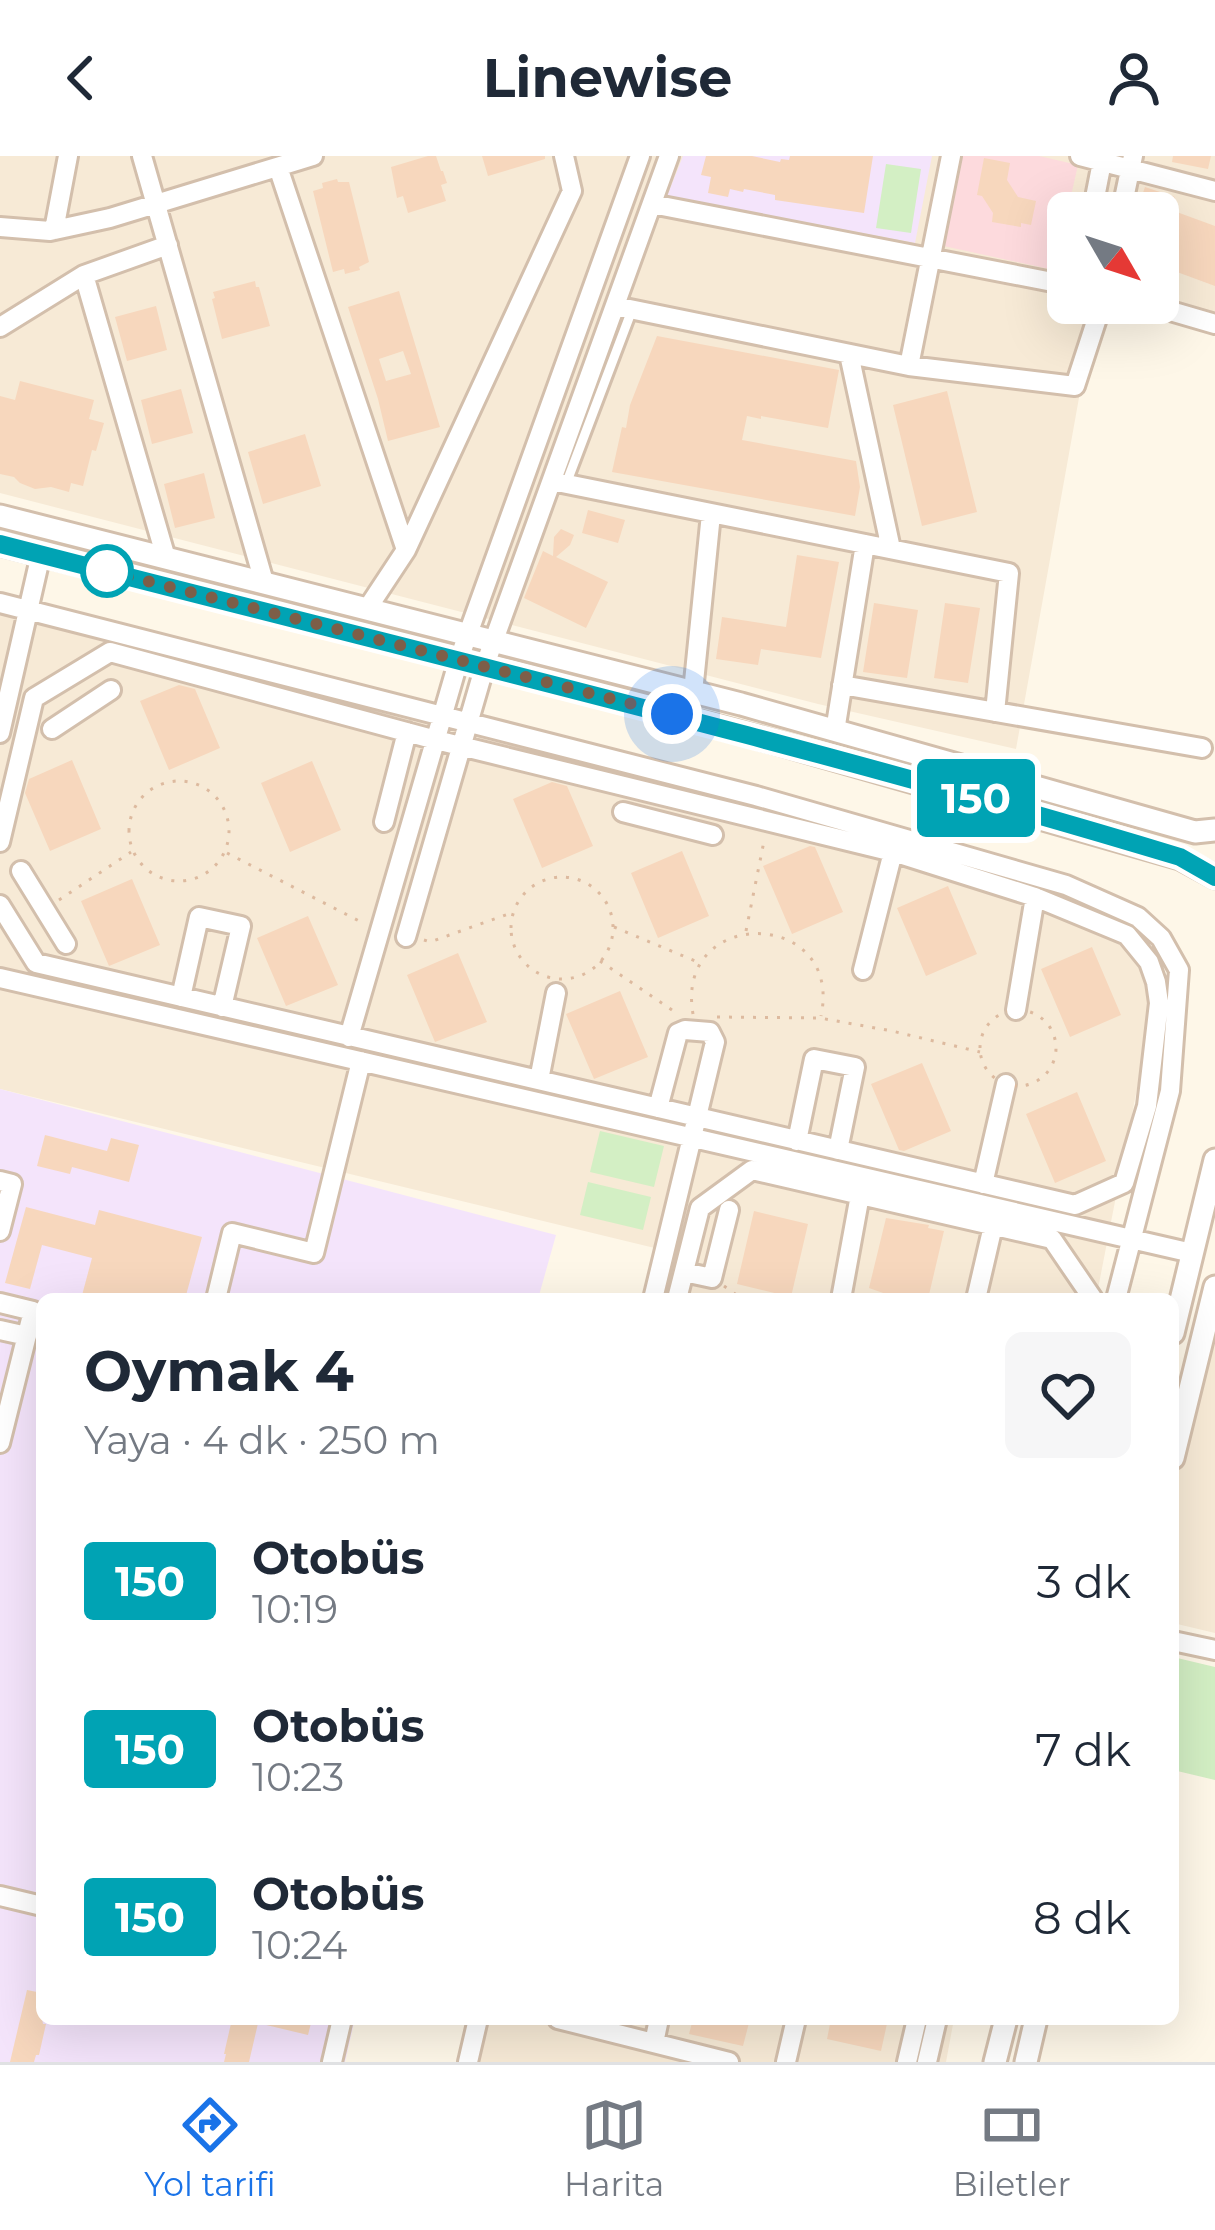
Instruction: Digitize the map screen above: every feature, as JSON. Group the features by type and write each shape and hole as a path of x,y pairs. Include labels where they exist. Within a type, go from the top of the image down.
{"street":[{"path":"53,230 68,156"},
{"path":"142,156 264,582"},
{"path":"367,609 406,550 572,191 564,156"},
{"path":"349,1036 459,659 640,156"},
{"path":"406,937 485,665 623,308 669,156"},
{"path":"909,366 951,156"},
{"path":"1080,156 1131,163 1213,185"},
{"path":"0,227 53,230 296,160 406,550"},
{"path":"1096,192 1102,162"},
{"path":"652,204 1047,280"},
{"path":"0,327 84,274 168,245"},
{"path":"84,274 166,558"},
{"path":"623,308 909,366 1075,386 1095,324"},
{"path":"1179,314 1215,324"},
{"path":"849,354 890,549"},
{"path":"559,483 1009,573 995,712"},
{"path":"693,692 712,514"},
{"path":"0,516 693,692 1195,832 1215,830"},
{"path":"0,544 753,736 1180,857 1215,877"},
{"path":"835,731 865,544"},
{"path":"0,734 41,554"},
{"path":"0,603 756,796 1066,885 1125,910 1151,927 1179,970 1170,1091 1117,1293"},
{"path":"0,842 34,698 110,652 436,740 892,852 1035,898 1127,935 1149,962 1159,1003 1147,1106 1124,1183 1075,1205 36,964 0,904"},
{"path":"63,680 83,709"},
{"path":"842,685 1202,748"},
{"path":"52,730 112,690"},
{"path":"384,822 407,732"},
{"path":"667,823 673,798"},
{"path":"622,812 713,835"},
{"path":"863,970 892,852"},
{"path":"21,872 67,944"},
{"path":"394,887 418,895"},
{"path":"1016,1010 1035,898"},
{"path":"14,928 45,909"},
{"path":"181,997 199,917 241,926 221,1007"},
{"path":"0,978 1192,1252"},
{"path":"539,1081 556,993"},
{"path":"654,1293 716,1042 710,1032 678,1033 658,1108"},
{"path":"797,1141 814,1059 855,1067 838,1150"},
{"path":"217,1293 232,1233 314,1253 361,1061"},
{"path":"983,1184 1006,1084"},
{"path":"1179,1307 1215,1160"},
{"path":"679,1293 700,1208 752,1171 1052,1239 1089,1293"},
{"path":"0,1181 12,1184 0,1231"},
{"path":"842,1293 860,1195"},
{"path":"684,1272 712,1278 729,1210"},
{"path":"977,1293 993,1226"},
{"path":"1179,1434 1215,1288"},
{"path":"0,1303 33,1311 0,1443"},
{"path":"0,1330 26,1336"},
{"path":"1179,1642 1215,1650"},
{"path":"0,1896 36,1905"},
{"path":"332,2062 341,2025"},
{"path":"468,2062 477,2025"},
{"path":"582,2025 729,2062"},
{"path":"654,2043 658,2025"},
{"path":"786,2062 795,2025"},
{"path":"907,2062 916,2025"},
{"path":"927,2062 936,2025"},
{"path":"995,2062 1004,2025"},
{"path":"1026,2062 1035,2025"}],"path":[{"path":"184,781 204,788 225,811 229,832 224,852 194,879 163,879 145,868 133,851 130,820 139,801 164,783 184,781"},
{"path":"746,933 768,821"},
{"path":"45,909 133,851"},
{"path":"224,852 381,932"},
{"path":"550,878 572,878 599,892 613,927 611,943 600,961 592,969 563,979 542,975 518,954 511,934 517,903 531,887 550,878"},
{"path":"406,937 430,942 513,913"},
{"path":"613,927 701,963"},
{"path":"600,961 675,1014 694,1016 692,991 701,963 716,946 746,933 778,935 809,956 821,980 820,1018"},
{"path":"1016,1010 1033,1012 1048,1023 1057,1048 1052,1066 1040,1079 1024,1086 991,1076 980,1052 986,1027 999,1015 1016,1010"},
{"path":"715,1016 820,1018 980,1052"},
{"path":"712,1278 733,1293"}],"shaded area":[{"path":"0,156 1215,156 1215,322 1179,310 1179,192 1047,192 1047,324 1092,324 1016,749 818,704 0,493"},
{"path":"683,156 932,156 915,243 667,196"},
{"path":"959,156 1039,156 1078,165 1072,192 1047,192 1047,268 939,245"},
{"path":"0,606 772,805 1094,903 1158,981 1097,1293 657,1293 667,1251 0,1089"},
{"path":"0,1089 556,1235 540,1293 36,1293 36,2025 354,2025 345,2062 0,2062"},
{"path":"1215,1312 1215,1633 1179,1624 1179,1459"},
{"path":"470,2025 953,2025 946,2062 461,2062"}],"green space":[{"path":"886,164 921,169 911,233 876,228"},
{"path":"600,1131 664,1146 654,1187 590,1172"},
{"path":"588,1182 651,1197 643,1230 580,1215"},
{"path":"1179,1658 1215,1667 1215,1780 1179,1771"}],"building":[{"path":"436,156 443,171 446,201 408,213 403,196 397,198 391,167"},
{"path":"482,156 545,156 545,159 488,176"},
{"path":"706,156 752,156 780,162 790,156 873,156 864,213 775,200 775,195 744,189 730,189 728,197 708,193 711,177 701,175"},
{"path":"1173,156 1211,156 1208,169 1172,162"},
{"path":"984,158 1010,163 1007,180 1018,197 1036,201 1031,225 992,222 993,213 977,195"},
{"path":"337,179 349,182 369,262 345,274 344,269 333,272 313,191"},
{"path":"1179,213 1215,226 1215,286 1179,273"},
{"path":"255,281 270,326 222,339 213,292"},
{"path":"399,291 440,427 388,441 348,307","holes":["403,351 411,374 386,381 379,359"]},
{"path":"156,306 167,350 127,361 115,317"},
{"path":"657,336 839,370 828,428 747,416 742,440 856,461 860,487 855,516 612,472 622,427 626,428"},
{"path":"20,381 94,400 89,419 104,423 83,486 71,483 69,492 35,489 0,474 0,396 15,400"},
{"path":"181,389 193,433 152,444 141,400"},
{"path":"947,391 977,512 922,526 893,405"},
{"path":"305,434 321,486 263,504 248,452"},
{"path":"204,473 215,518 175,528 164,484"},
{"path":"588,510 625,520 618,543 582,533"},
{"path":"561,529 574,535 556,557 608,582 586,628 524,598 543,551 553,556 554,537"},
{"path":"797,555 839,562 821,658 761,649 758,665 716,659 722,617 786,627"},
{"path":"874,603 918,610 907,678 863,672"},
{"path":"945,603 980,608 968,683 934,678"},
{"path":"179,685 195,689 220,748 169,770 140,701"},
{"path":"72,760 101,829 50,851 25,793 29,779"},
{"path":"312,761 341,830 290,852 261,783"},
{"path":"552,782 567,786 593,846 542,868 513,799"},
{"path":"815,847 843,912 792,934 763,866"},
{"path":"682,851 709,916 658,938 631,873"},
{"path":"132,879 160,945 109,966 81,901"},
{"path":"948,886 977,954 926,976 897,908"},
{"path":"308,916 338,985 286,1006 257,938"},
{"path":"1092,947 1121,1015 1070,1037 1041,969"},
{"path":"458,953 487,1022 435,1042 407,975"},
{"path":"620,991 648,1057 594,1079 566,1014"},
{"path":"922,1063 951,1131 899,1150 871,1084"},
{"path":"1077,1092 1106,1161 1055,1183 1026,1114"},
{"path":"45,1135 107,1151 111,1138 139,1145 129,1182 72,1167 70,1174 37,1166"},
{"path":"26,1207 95,1225 99,1210 202,1237 187,1293 83,1293 92,1258 42,1245 30,1289 5,1283"},
{"path":"754,1211 808,1224 792,1293 737,1284"},
{"path":"886,1218 944,1231 929,1293 883,1293 869,1288"},
{"path":"27,1990 36,1992 36,2025 46,2025 39,2055 34,2062 10,2062"},
{"path":"231,2025 258,2025 249,2062 224,2062"},
{"path":"266,2025 310,2025 308,2035"},
{"path":"691,2025 748,2025 743,2046 689,2034"},
{"path":"830,2025 887,2025 881,2051 827,2039"}],"bus line":[{"name":"150","path":"0,544 753,736 1180,857 1215,877"}],"route":[{"path":"107,571 672,714"}]}
